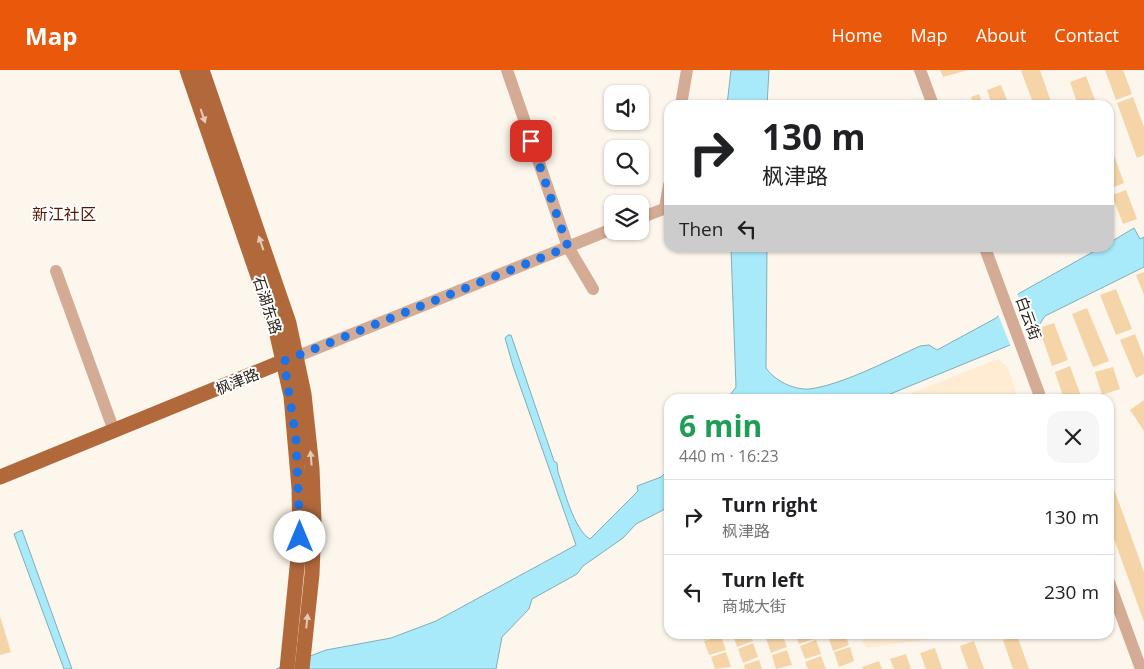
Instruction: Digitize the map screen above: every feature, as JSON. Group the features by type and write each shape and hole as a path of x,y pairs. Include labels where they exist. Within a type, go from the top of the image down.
{"main road":[{"name":"石湖东路","path":"187,70 275,326 291,359 308,422 314,503 312,574 302,669"},
{"name":"石湖东路","path":"202,70 289,323 300,520 298,571 288,669"},
{"name":"枫津路","path":"0,476 291,359"}],"street":[{"path":"507,70 568,247 593,289"},
{"path":"682,100 686,70"},
{"path":"920,70 928,100"},
{"path":"649,215 664,209"},
{"name":"枫津路","path":"291,359 604,232"},
{"name":"白云街","path":"986,252 1039,394"},
{"path":"56,271 114,431"},
{"path":"1114,596 1141,669"}],"shaded area":[{"path":"998,359 1007,366 1017,394 909,394"},
{"path":"862,639 932,639 866,648"}],"water":[{"path":"731,70 769,70 767,100 728,100"},
{"path":"1134,228 1140,239 1144,237 1144,267 1045,316 1032,336 890,394 731,394 736,387 731,252 767,252 766,368 784,383 797,388 809,389 836,383 920,346 929,345 937,350 996,318 1018,294 1093,252 1114,252 1114,240"},
{"path":"511,335 554,461 557,463 558,472 570,508 584,534 590,539 638,491 637,486 661,477 664,474 664,510 636,524 623,538 583,566 577,574 532,599 529,609 502,637 496,669 276,669 326,650 391,638 436,621 576,545 513,366 505,338"},
{"path":"22,530 72,669 64,669 14,534"}],"pier":[{"path":"1017,293 1034,336 1011,347 997,312"}],"building":[{"path":"940,70 968,70 943,77"},
{"path":"1040,70 1050,100 1032,100 1021,71"},
{"path":"1105,70 1123,70 1132,94 1116,100"},
{"path":"1086,76 1095,100 1076,100 1070,82"},
{"path":"1001,85 1007,100 990,100 987,90"},
{"path":"979,94 981,100 972,100 971,97"},
{"path":"1133,97 1144,127 1144,155 1137,158 1117,103"},
{"path":"1114,155 1124,183 1114,187"},
{"path":"1126,190 1137,219 1123,224 1114,200 1114,194"},
{"path":"1144,272 1144,295 1136,275"},
{"path":"1116,289 1132,329 1116,335 1100,295"},
{"path":"1087,308 1109,361 1093,367 1072,314"},
{"path":"1054,323 1068,360 1052,366 1039,328"},
{"path":"1135,334 1144,357 1144,374 1136,378 1120,340"},
{"path":"1070,366 1080,394 1062,394 1055,372"},
{"path":"1113,367 1120,389 1102,394 1095,372"},
{"path":"1144,400 1144,431 1130,410"},
{"path":"1114,489 1144,572 1144,622 1114,539"},
{"path":"0,616 11,652 0,655"},
{"path":"722,639 726,650 709,655 704,641"},
{"path":"735,639 752,639 753,641 737,647"},
{"path":"766,639 784,639 787,647 771,653"},
{"path":"797,639 813,639 799,644"},
{"path":"829,639 847,639 849,645 833,651"},
{"path":"1018,639 1029,669 1013,669 1003,640"},
{"path":"816,640 821,654 805,659 800,646"},
{"path":"974,641 984,669 968,669 960,646"},
{"path":"753,643 758,657 743,663 738,649"},
{"path":"850,647 854,661 839,667 834,652"},
{"path":"935,648 942,669 926,669 920,653"},
{"path":"787,650 792,665 776,669 772,655"},
{"path":"726,652 731,667 715,669 711,657"},
{"path":"906,654 911,669 894,669 890,659"},
{"path":"821,656 826,669 808,669 805,662"},
{"path":"759,660 762,669 745,669 744,665"},
{"path":"879,661 882,669 863,669 862,667"}],"district":[{"name":"新江社区","path":"64,214"}],"route":[{"path":"300,537 296,439 291,396 284,361 568,247 531,141"}]}
